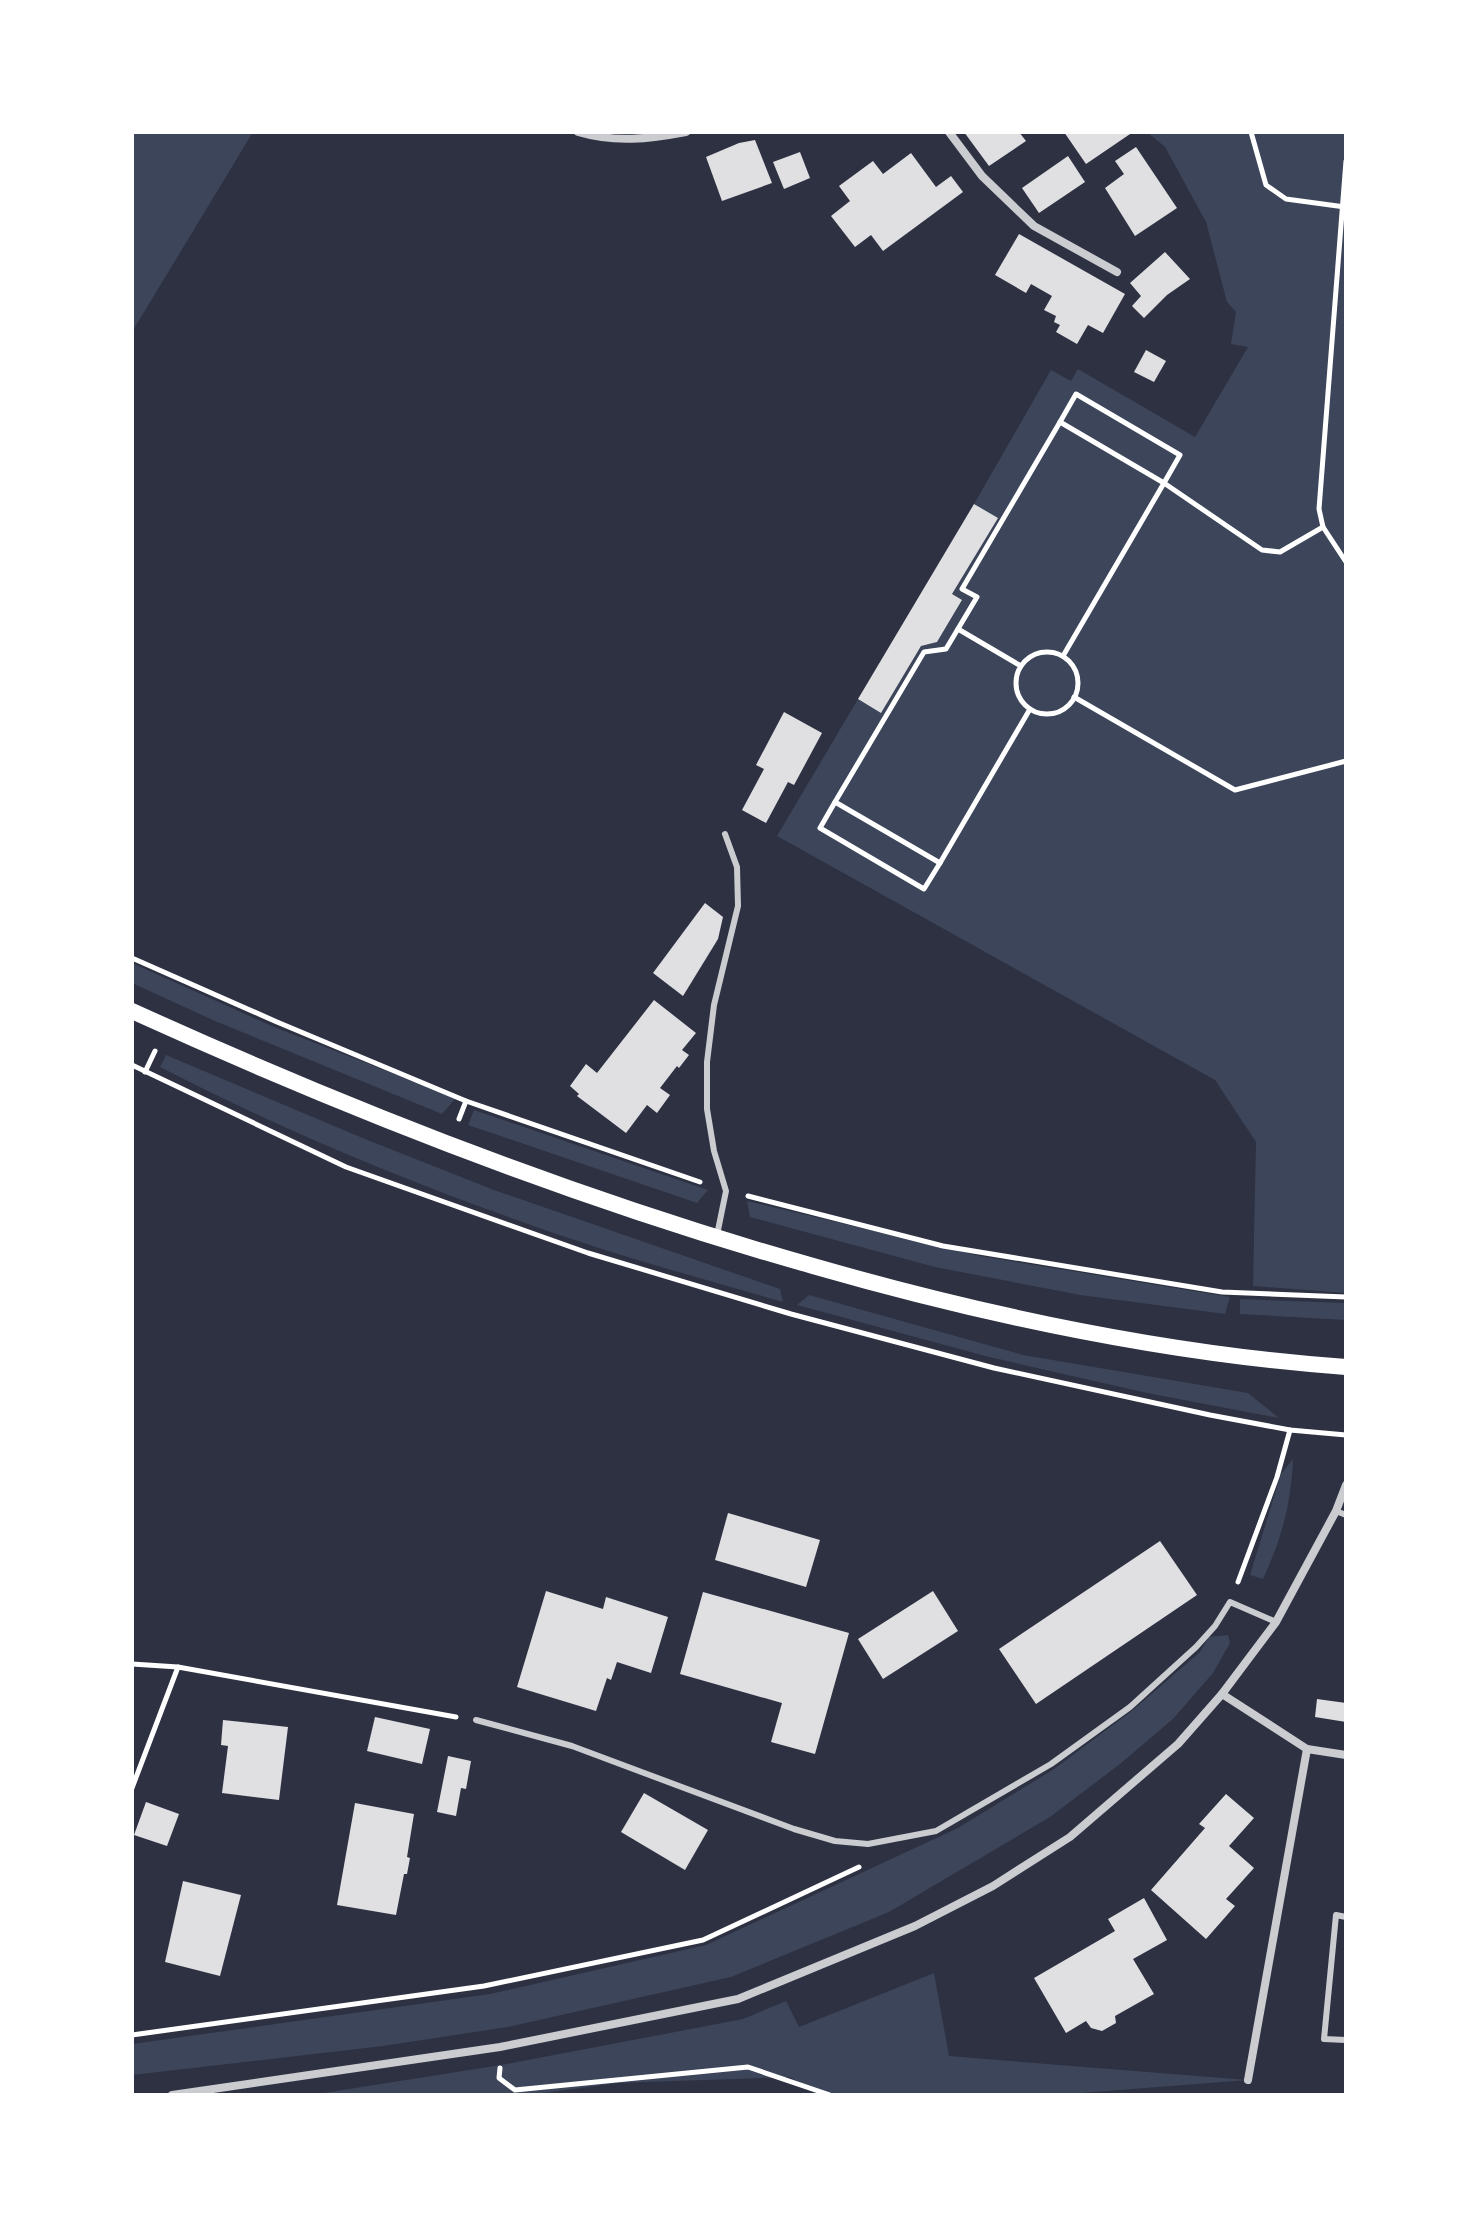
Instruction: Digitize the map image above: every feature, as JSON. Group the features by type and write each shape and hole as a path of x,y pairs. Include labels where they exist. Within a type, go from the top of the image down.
{"main road":[{"path":"132,1011 449,1146 717,1239 911,1294 1099,1335 1223,1356 1346,1367"}],"street":[{"path":"578,132 599,138 642,140 686,132"},
{"path":"949,132 982,176 1034,226 1117,272"},
{"path":"172,2095 500,2047 738,1999 915,1926 993,1886 1070,1837 1178,1744 1222,1694 1276,1622 1336,1511 1346,1485"},
{"path":"1222,1694 1307,1749 1346,1755"},
{"path":"1248,2080 1307,1749"}],"lane":[{"path":"717,1239 726,1191 714,1151 707,1109 707,1062 714,1005 738,906 737,867 725,834"},
{"path":"1336,1511 1346,1515"},
{"path":"476,1720 572,1746 794,1829 835,1841 868,1844 936,1831 1051,1764 1130,1707 1196,1647 1215,1626 1230,1602 1276,1622"},
{"path":"1346,1917 1336,1915 1324,2039 1346,2040"}],"path":[{"path":"1251,132 1266,185 1286,199 1345,207"},
{"path":"1346,161 1345,207 1319,509 1323,527 1346,562"},
{"path":"1030,709 924,889 820,828 924,652 946,649 977,597 962,589 1076,394 1180,455 1063,656"},
{"path":"1060,422 1164,483 1262,550 1280,552 1323,527"},
{"path":"958,629 1021,666"},
{"path":"1046,652 1063,656 1078,679 1074,697 1063,710 1052,714 1030,709 1019,697 1016,681 1021,666 1036,654 1046,652"},
{"path":"1074,697 1235,790 1346,761"},
{"path":"835,802 940,863"},
{"path":"132,958 466,1101 726,1191 943,1246 1222,1292 1346,1297"},
{"path":"132,1065 346,1167 603,1257 791,1314 994,1368 1290,1430 1346,1435"},
{"path":"1230,1602 1254,1544 1290,1430"},
{"path":"132,1664 178,1667 476,1720"},
{"path":"132,1788 178,1667"},
{"path":"132,2035 484,1986 703,1940 867,1863"},
{"path":"500,2047 499,2078 515,2090 748,2067 830,2095"}],"shaded area":[{"path":"132,132 253,132 132,332"},
{"path":"1147,132 1346,132 1346,1293 1253,1286 1256,1142 1215,1080 777,836 858,699 881,712 921,646 937,642 962,601 952,594 997,518 974,504 1051,370 1071,381 1078,369 1195,437 1248,347 1231,344 1236,312 1227,302 1206,222 1165,147"},
{"path":"132,963 274,1027 456,1098 442,1114 215,1021 132,983"},
{"path":"166,1055 494,1190 780,1289 783,1302 608,1251 493,1212 380,1168 269,1120 160,1067"},
{"path":"474,1110 708,1190 697,1203 468,1125"},
{"path":"747,1201 980,1256 1230,1297 1225,1314 1080,1295 935,1267 750,1217"},
{"path":"809,1295 1023,1355 1248,1393 1279,1418 1147,1393 989,1357 797,1305"},
{"path":"1240,1299 1346,1303 1346,1320 1240,1314"},
{"path":"1293,1459 1288,1506 1275,1549 1263,1579 1250,1575 1281,1474"},
{"path":"1228,1635 1230,1643 1213,1673 1173,1719 1050,1817 889,1912 731,1977 508,2027 383,2046 132,2075 132,2044 490,1994 706,1945 958,1828 1054,1769 1133,1710 1200,1652 1209,1637"},
{"path":"934,1973 949,2056 1248,2080 1056,2095 819,2095 790,2077 617,2083 530,2095 311,2095 507,2064 743,2019 786,2001 799,2027"}],"building":[{"path":"964,132 1019,132 1026,141 989,166"},
{"path":"1064,132 1133,132 1086,164"},
{"path":"755,140 772,183 722,201 706,157 739,143"},
{"path":"1136,147 1177,208 1135,236 1105,188 1124,174 1115,161"},
{"path":"800,152 810,178 784,189 773,162"},
{"path":"911,153 936,187 951,176 963,192 883,251 871,235 855,247 831,216 850,201 839,186 873,161 883,174"},
{"path":"1068,156 1085,182 1039,213 1022,188"},
{"path":"1019,234 1125,294 1103,333 1088,325 1077,344 1056,332 1060,325 1054,322 1056,316 1044,310 1052,296 1031,284 1026,293 995,275"},
{"path":"1165,252 1190,279 1167,295 1144,318 1132,306 1141,296 1130,283"},
{"path":"1146,350 1166,361 1154,382 1134,372"},
{"path":"974,504 998,518 952,594 962,600 937,642 921,646 881,713 858,699"},
{"path":"784,712 822,733 794,785 788,782 766,823 742,810 764,769 756,765"},
{"path":"705,903 723,917 718,939 683,996 653,973"},
{"path":"654,1000 696,1033 682,1050 689,1055 660,1088 670,1095 657,1113 647,1105 626,1133 577,1096 579,1094 570,1086 586,1064 597,1073"},
{"path":"728,1513 820,1540 806,1587 715,1560"},
{"path":"1160,1541 1197,1595 1036,1704 999,1649"},
{"path":"546,1591 603,1609 606,1597 668,1617 651,1673 617,1662 611,1680 607,1678 596,1711 517,1687"},
{"path":"933,1591 958,1631 883,1679 858,1639"},
{"path":"703,1592 849,1633 815,1754 771,1742 782,1703 680,1674"},
{"path":"1317,1699 1346,1703 1346,1722 1315,1717"},
{"path":"375,1717 430,1729 422,1764 367,1751"},
{"path":"223,1720 288,1727 279,1800 222,1793 228,1746 221,1745"},
{"path":"448,1756 471,1761 466,1789 461,1788 456,1816 437,1812"},
{"path":"644,1793 708,1830 685,1870 621,1832"},
{"path":"1226,1794 1254,1818 1229,1846 1254,1868 1226,1899 1235,1906 1206,1939 1151,1890 1205,1828 1199,1824"},
{"path":"146,1802 179,1814 167,1846 134,1835"},
{"path":"355,1803 414,1814 407,1857 410,1858 396,1915 337,1905"},
{"path":"183,1881 241,1895 220,1976 165,1962"},
{"path":"1144,1898 1167,1940 1133,1959 1154,1994 1115,2016 1116,2023 1102,2031 1091,2028 1086,2021 1066,2033 1034,1978 1115,1931 1108,1919"}]}
